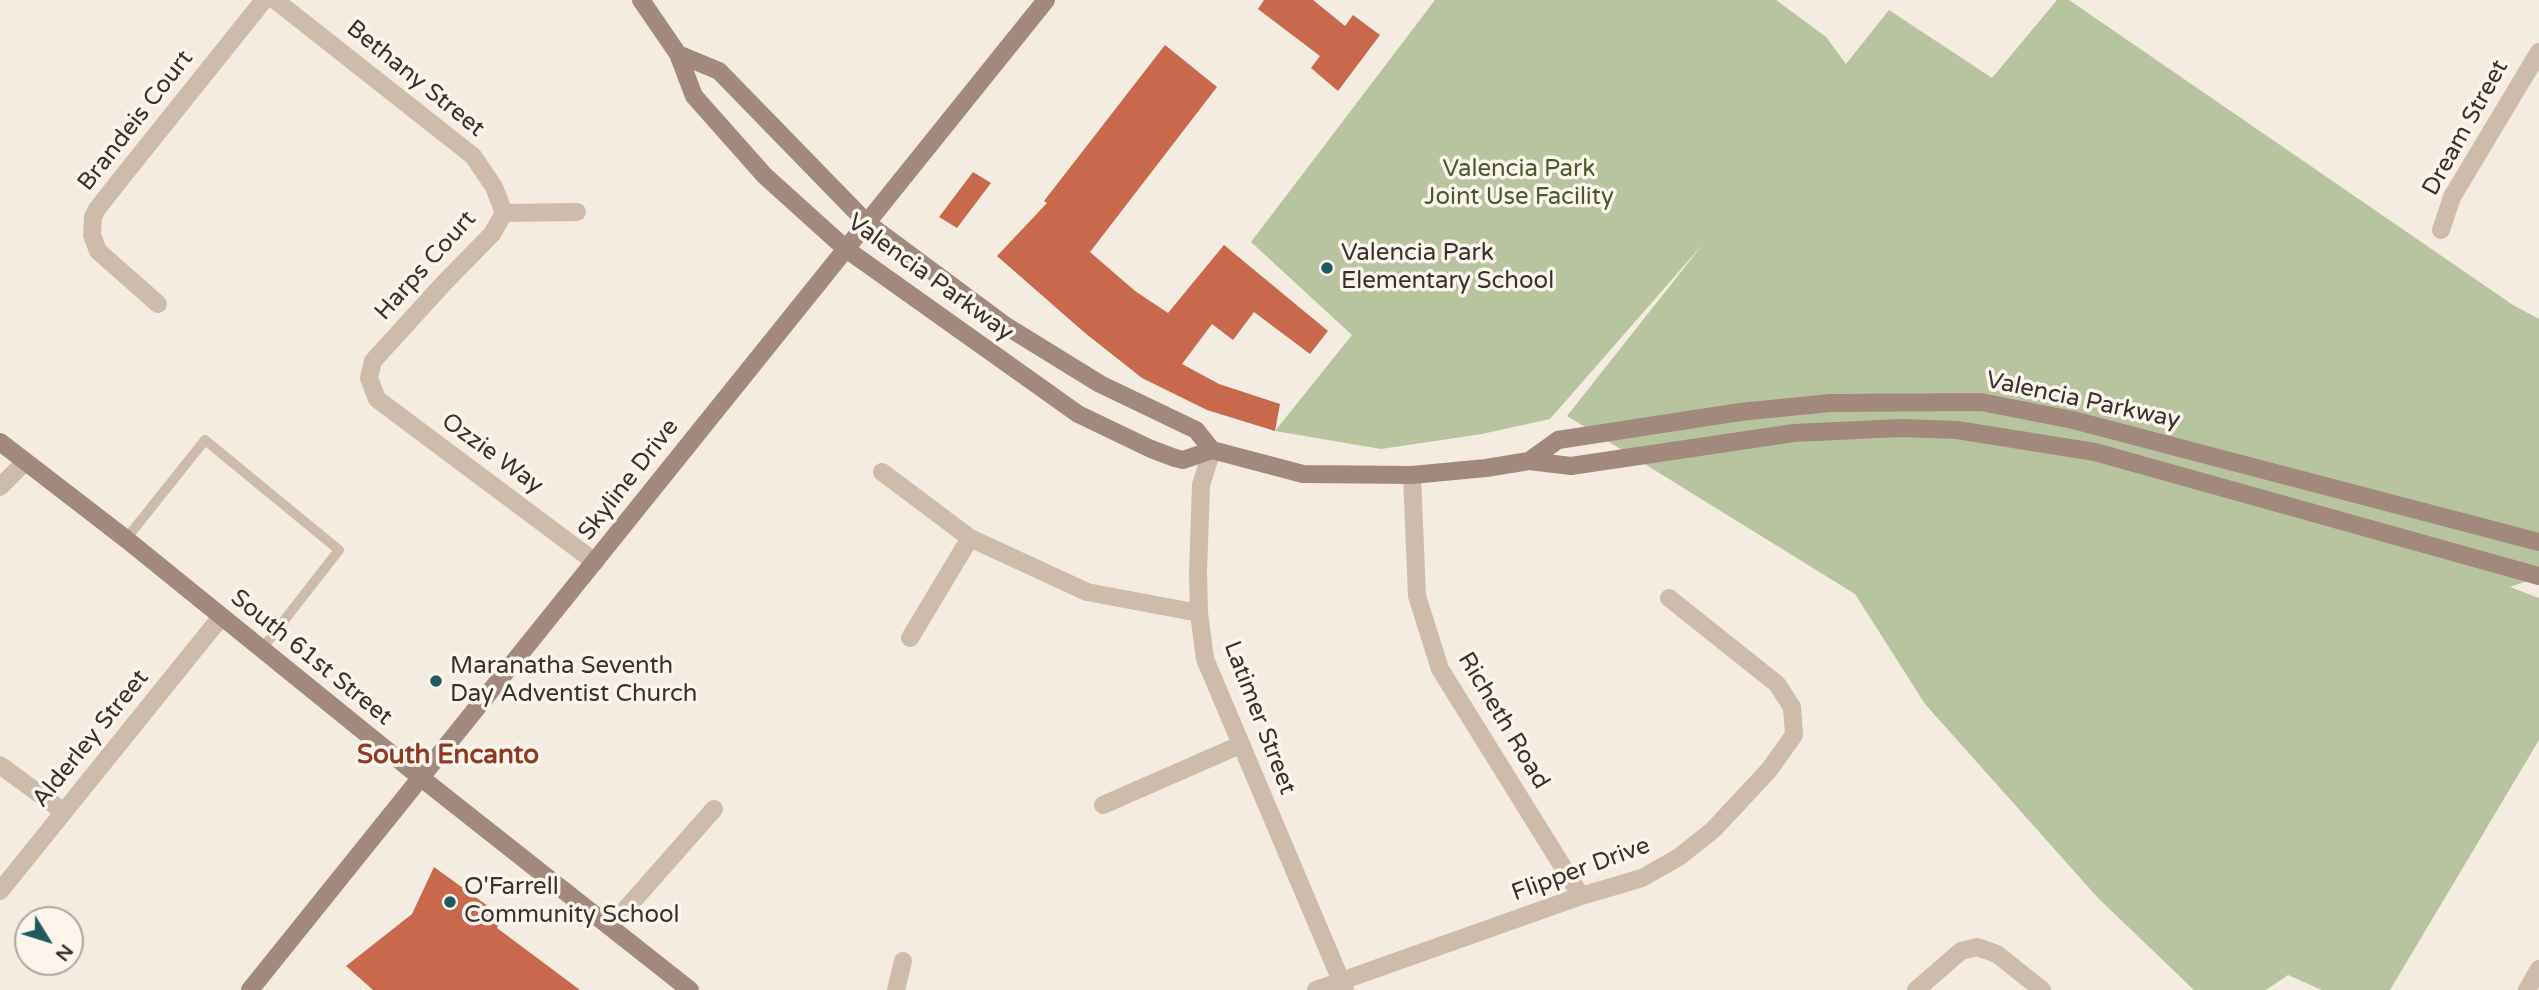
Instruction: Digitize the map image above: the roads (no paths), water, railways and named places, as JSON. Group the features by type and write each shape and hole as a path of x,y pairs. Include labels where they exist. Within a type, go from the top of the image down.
{"main road":[{"name":"Valencia Parkway","path":"641,0 678,54 694,96 765,176 846,249 1078,414 1151,450 1175,458 1183,460 1212,450 1303,474 1412,475 1529,461 1571,466 1794,433 1901,428 1957,430 2095,452 2539,576"},
{"name":"Skyline Drive","path":"250,990 1046,0"},
{"name":"Valencia Parkway","path":"678,54 719,71 867,223 1006,326 1100,384 1196,430 1212,450"},
{"name":"Valencia Parkway","path":"1529,461 1558,440 1740,412 1830,403 1981,402 2073,420 2539,542"},
{"name":"South 61st Street","path":"0,442 126,539 261,650 690,990"}],"street":[{"name":"Brandeis Court","path":"158,304 98,251 92,235 93,217 264,0"},
{"name":"Bethany Street","path":"275,0 473,156 494,187 504,213"},
{"name":"Dream Street","path":"2441,230 2452,197 2539,52"},
{"name":"Harps Court","path":"369,378 373,361 492,234 504,213 577,212"},
{"name":"Ozzie Way","path":"369,378 377,399 595,562"},
{"name":"Latimer Street","path":"1212,450 1201,485 1198,572 1199,613 1205,659 1343,986"},
{"path":"0,487 25,462"},
{"path":"882,472 970,538 1087,592 1199,613"},
{"name":"Richeth Road","path":"1412,475 1418,596 1440,669 1581,896"},
{"path":"910,638 970,538"},
{"name":"Flipper Drive","path":"1316,990 1343,986 1581,896 1642,878 1679,858 1713,830 1769,769 1794,735 1792,707 1777,684 1670,598"},
{"name":"Alderley Street","path":"0,891 221,617"},
{"path":"1103,805 1240,745"},
{"path":"0,765 64,812"},
{"path":"610,927 714,808"},
{"path":"1916,990 1961,951 1978,947 1997,954 2042,990"},
{"path":"896,990 903,961"},
{"path":"2527,990 2539,969"}],"lane":[{"path":"126,539 205,440 339,550 261,650"}],"place":[{"name":"Valencia Park Elementary School","path":"1327,268"},
{"name":"Maranatha Seventh Day Adventist Church","path":"436,681"},
{"name":"O'Farrell Community School","path":"450,902"}],"district":[{"name":"South Encanto","path":"448,756"}],"park label":[{"name":"Valencia Park Joint Use Facility","path":"1519,184"}]}
